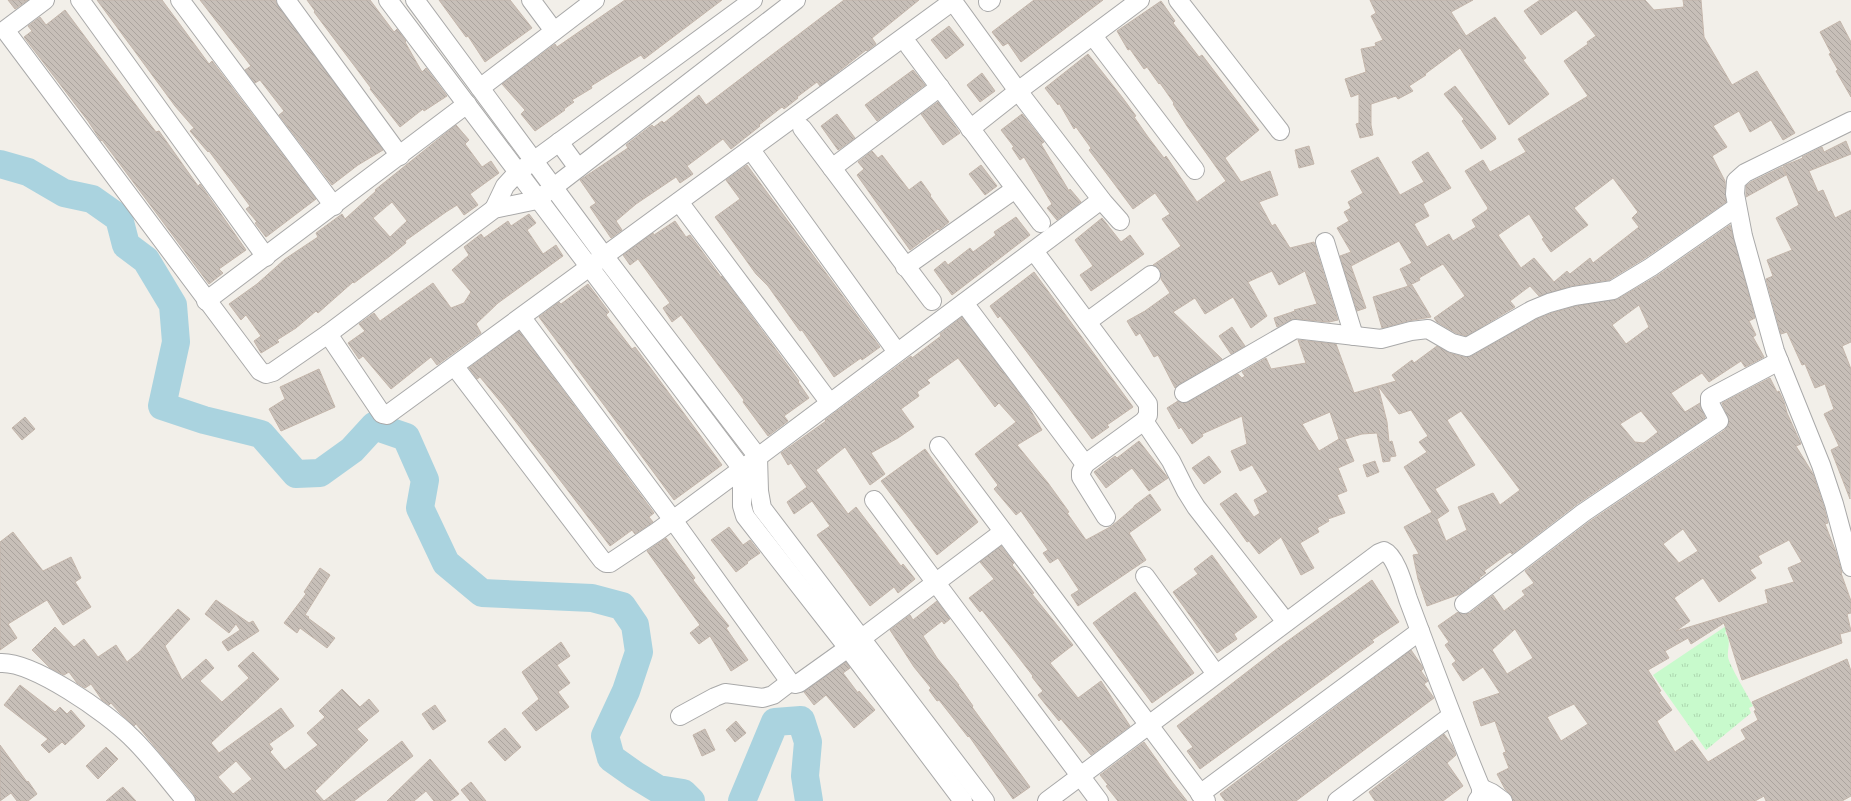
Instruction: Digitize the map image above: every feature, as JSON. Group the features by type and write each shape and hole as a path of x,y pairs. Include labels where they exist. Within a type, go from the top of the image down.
{"street":[{"path":"45,0 5,30 206,301 260,371 266,374 273,372 328,334 494,209 537,200 796,0"},
{"path":"80,0 266,257"},
{"path":"180,0 334,206"},
{"path":"286,0 400,156"},
{"path":"388,0 468,104 537,200 742,469 742,506 745,516 848,648 963,801"},
{"path":"415,0 605,257 758,457 759,491 762,508 985,801"},
{"path":"531,0 554,31"},
{"path":"480,88 595,0"},
{"path":"494,209 505,186 517,173 753,0"},
{"path":"970,129 1018,91 1140,0"},
{"path":"1178,0 1280,131"},
{"path":"328,334 385,416 522,318 953,1 1018,91 1101,200 1120,221"},
{"path":"1093,36 1195,170"},
{"path":"909,46 1041,223"},
{"path":"832,168 940,87"},
{"path":"206,301 468,104"},
{"path":"1850,126 1740,176 1735,187 1736,207 1779,361 1821,466 1834,504 1851,567"},
{"path":"802,128 932,301"},
{"path":"559,142 578,168"},
{"path":"751,150 897,352"},
{"path":"906,267 1015,189"},
{"path":"454,367 598,556 606,563 615,562 742,469 1101,200"},
{"path":"679,202 830,403"},
{"path":"1184,393 1291,330 1302,329 1381,339 1411,331 1428,329 1452,344 1467,347 1532,310 1549,303 1574,296 1613,290 1651,267 1736,207"},
{"path":"1324,242 1354,336"},
{"path":"1034,251 1148,404 1148,415 1144,421 1085,464 1081,472 1080,477 1106,517"},
{"path":"1087,322 1151,275"},
{"path":"964,303 1085,464"},
{"path":"522,318 673,520 790,682 795,684 799,683 862,638 1003,532"},
{"path":"1464,604 1583,513 1719,421 1709,400 1713,396 1779,361"},
{"path":"1144,421 1171,461 1186,492 1196,507 1286,622"},
{"path":"939,446 1203,797 1420,631"},
{"path":"874,500 1099,801"},
{"path":"1047,801 1379,553 1384,551 1391,556 1420,631 1479,795 1492,793 1503,801"},
{"path":"1145,576 1216,674"},
{"path":"0,663 17,666 44,677 91,705 110,719 130,736 186,801"},
{"path":"680,716 725,693 764,698 773,695 790,682"},
{"path":"1338,801 1451,716"}],"green space":[{"path":"1729,624 1725,633 1729,642 1729,661 1753,706 1749,708 1751,713 1706,750 1653,675"}],"building":[{"path":"8,0 28,0 15,9"},
{"path":"97,0 162,0 209,64 212,61 316,199 266,237 255,223 257,222 246,209 250,206 209,151 208,152 190,131 194,128 175,106"},
{"path":"200,0 275,0 383,150 358,165 332,185 279,115 284,111 260,80 255,83 245,70 251,66"},
{"path":"307,0 370,0 394,32 397,29 406,41 405,42 422,72 426,68 447,96 424,111 423,109 400,127 370,89 371,88 314,12 315,11"},
{"path":"439,0 510,0 532,28 485,62 468,36 466,37"},
{"path":"625,0 722,0 644,59 641,55 591,86 592,88 572,100 574,102 564,109 565,110 535,131 521,114 525,110 502,84 555,44 557,47"},
{"path":"844,0 919,0 872,38 876,44 820,86 817,82 784,109 782,107 731,149 723,139 687,166 693,174 680,183 676,177 636,204 616,221 622,230 611,238 590,207 596,203 580,180 628,148 626,145 652,125 654,127 662,121 664,123 699,95 706,105"},
{"path":"1034,0 1103,0 1021,62 1008,43 1003,46 992,32"},
{"path":"1370,0 1473,0 1451,12 1466,36 1495,17 1526,58 1523,60 1549,94 1509,125 1460,48 1425,74 1426,75 1409,86 1413,91 1398,99 1396,96 1371,104 1371,125 1373,135 1360,138 1356,124 1359,123 1359,94 1351,97 1345,79 1366,72 1361,49 1376,46 1375,43 1383,40 1371,16 1376,13"},
{"path":"1540,0 1645,0 1654,10 1684,7 1683,0 1701,0 1704,37 1732,85 1757,71 1795,133 1783,140 1771,120 1750,132 1739,111 1713,126 1727,147 1712,156 1725,181 1726,202 1645,258 1609,280 1571,286 1539,296 1530,286 1510,301 1515,307 1466,336 1456,333 1437,322 1434,318 1465,296 1443,264 1419,278 1420,280 1408,286 1400,269 1412,263 1399,241 1351,266 1366,308 1357,311 1340,256 1351,252 1337,228 1349,221 1344,212 1351,208 1348,202 1363,193 1351,171 1378,157 1400,195 1424,182 1412,162 1428,152 1451,188 1423,204 1429,216 1414,224 1427,247 1449,234 1453,241 1476,227 1472,220 1488,208 1465,171 1483,160 1490,172 1526,152 1518,139 1588,96 1564,61 1588,44 1587,42 1596,36 1576,10 1541,35 1524,11","holes":["1613,178 1638,212 1632,218 1639,227 1593,263 1590,258 1570,274 1567,271 1554,282 1534,258 1521,268 1498,235 1529,214 1544,238 1542,239 1551,252 1588,225 1574,208"]},
{"path":"1161,1 1175,21 1173,23 1199,57 1202,55 1259,130 1225,158 1241,182 1270,171 1278,195 1259,202 1272,226 1275,224 1290,248 1314,242 1338,320 1329,322 1296,319 1290,320 1277,327 1274,318 1295,311 1294,310 1317,304 1305,271 1279,285 1272,271 1248,282 1267,316 1251,328 1233,297 1205,314 1195,298 1173,312 1222,359 1179,384 1175,388 1158,355 1154,357 1140,333 1136,336 1127,321 1145,311 1170,293 1161,279 1160,269 1153,265 1181,246 1162,219 1170,214 1155,193 1133,209 1089,150 1091,148 1076,127 1074,129 1059,103 1058,105 1045,88 1088,54 1136,116 1134,117 1164,158 1166,156 1197,202 1226,181 1187,126 1173,104 1174,103 1160,83 1159,84 1147,67 1144,69 1130,49 1128,50 1117,31"},
{"path":"65,10 156,132 159,131 198,186 200,184 246,250 219,269 223,273 209,284 24,37 32,31 28,26 40,17 46,25"},
{"path":"1840,21 1851,42 1851,97 1836,71 1838,70 1829,54 1831,53 1820,32"},
{"path":"949,26 964,45 946,59 931,40"},
{"path":"913,70 925,85 877,121 865,105"},
{"path":"982,73 995,91 980,102 967,85"},
{"path":"1455,86 1495,136 1496,139 1481,149 1462,121 1464,119 1444,94"},
{"path":"938,102 960,133 943,145 921,114"},
{"path":"837,114 855,138 838,150 821,126"},
{"path":"1022,114 1044,142 1041,144 1069,191 1070,189 1081,202 1057,220 1047,208 1052,204 1024,157 1020,160 1012,148 1014,147 1001,130"},
{"path":"456,125 469,140 465,144 482,167 491,161 499,173 470,194 478,205 464,215 457,205 446,212 405,241 406,243 390,256 354,283 353,282 318,313 316,311 296,328 277,340 279,342 261,353 254,341 261,336 246,315 241,320 229,304 257,284 285,259 318,237 316,233 342,214 345,219 376,191 375,190","holes":["392,202 407,221 390,237 373,218"]},
{"path":"1846,141 1851,154 1809,171 1818,192 1823,190 1835,218 1851,210 1851,342 1842,346 1851,369 1850,499 1831,450 1839,446 1824,414 1834,409 1825,384 1815,388 1805,364 1802,365 1787,332 1781,334 1766,279 1773,276 1767,260 1792,250 1776,218 1799,205 1783,166 1803,158 1802,157 1822,147 1824,152"},
{"path":"1309,146 1314,164 1299,168 1295,150"},
{"path":"872,151 878,158 882,155 909,190 921,181 949,222 910,250 857,175 864,169 858,162"},
{"path":"747,165 880,347 834,377 802,330 800,331 768,286 756,274 715,217 740,199 726,180"},
{"path":"981,165 997,186 985,195 969,174"},
{"path":"1782,167 1786,175 1746,197 1746,186 1751,182"},
{"path":"529,214 536,223 527,230 543,254 556,245 563,256 498,303 476,324 481,333 437,365 431,357 391,389 363,356 359,359 348,343 365,331 359,324 374,313 380,321 433,283 451,308 464,303 471,292 452,270 469,255 464,247 481,234 484,238 508,221 511,226"},
{"path":"1016,217 1030,235 952,295 934,270 945,261 948,265 970,248 973,252 996,235 994,232"},
{"path":"1102,218 1121,242 1130,235 1144,254 1091,291 1080,275 1093,266 1075,240"},
{"path":"675,221 686,237 690,235 721,277 722,276 799,381 798,382 809,398 784,416 788,421 768,436 743,402 744,400 681,315 672,322 663,308 670,303 638,259 630,265 623,255 653,233 654,235"},
{"path":"1730,225 1755,318 1749,321 1756,335 1753,337 1764,357 1745,367 1741,361 1709,382 1702,373 1671,393 1685,412 1700,403 1705,418 1577,504 1512,554 1510,552 1484,571 1486,573 1479,578 1480,579 1460,594 1427,606 1418,579 1413,555 1419,554 1404,527 1432,512 1404,467 1427,452 1419,442 1428,436 1411,410 1399,414 1378,386 1396,381 1392,375 1412,360 1414,363 1437,346 1449,353 1464,357 1472,356 1537,319 1552,313 1576,306 1618,299 1657,276","holes":["1639,305 1649,327 1626,344 1612,325","1461,411 1520,490 1500,505 1493,493 1458,507 1467,530 1446,541 1437,519 1449,511 1435,489 1475,465 1447,420","1641,411 1658,432 1644,443 1635,442 1620,424"]},
{"path":"1034,272 1133,407 1107,425 1109,427 1092,439 1000,316 998,318 990,306"},
{"path":"588,284 609,312 606,315 632,349 635,347 722,465 674,500 539,317 559,302 561,304"},
{"path":"1412,285 1431,317 1382,328 1373,297"},
{"path":"962,317 1027,404 1042,430 1017,445 1048,483 1069,512 1067,513 1086,540 1112,526 1150,494 1161,510 1129,533 1146,560 1078,606 1071,595 1079,590 1058,558 1050,563 1043,553 1048,550 1021,511 1016,515 994,489 998,485 975,454 1016,422 999,403 995,407 958,358 927,380 930,383 917,392 919,396 901,409 914,427 871,453 885,474 870,485 845,447 816,470 848,514 856,507 901,566 903,564 915,579 898,593 894,587 870,606 817,535 830,526 812,501 794,514 787,502 807,487 791,463 788,465 781,453 826,421 825,420 911,356 912,358 941,336 940,334"},
{"path":"1232,327 1245,346 1231,354 1219,336"},
{"path":"519,331 654,513 649,517 653,522 635,534 632,530 610,546 503,405 480,377 477,379 469,368"},
{"path":"1298,340 1336,344 1354,393 1378,386 1387,422 1389,442 1392,441 1396,456 1390,457 1390,461 1383,462 1377,433 1362,434 1345,439 1354,461 1338,468 1347,491 1337,495 1345,513 1328,519 1329,521 1317,528 1319,532 1300,543 1314,568 1301,575 1281,537 1259,554 1249,541 1247,542 1220,504 1236,493 1254,517 1260,513 1254,500 1268,492 1252,465 1240,471 1231,451 1247,444 1242,416 1202,434 1203,436 1192,444 1181,427 1179,429 1167,408 1178,401 1184,403 1189,402 1238,374 1242,378 1245,376 1242,372 1266,358 1271,369 1306,363","holes":["1330,412 1339,439 1319,451 1302,424"]},
{"path":"319,369 335,407 281,431 269,409 285,399 280,387"},
{"path":"1770,378 1777,392 1779,391 1801,444 1796,446 1813,474 1824,507 1828,523 1825,524 1836,552 1841,573 1851,601 1851,613 1847,614 1851,631 1840,634 1842,643 1742,680 1724,623 1691,644 1688,638 1665,651 1669,658 1648,670 1661,691 1659,692 1672,710 1657,721 1675,752 1692,740 1708,762 1746,739 1741,730 1758,720 1754,711 1756,710 1752,702 1847,659 1851,671 1851,796 1842,801 1766,801 1764,796 1755,801 1513,801 1512,796 1505,789 1497,774 1509,768 1503,753 1506,752 1495,721 1481,726 1473,702 1500,693 1483,667 1463,681 1452,664 1456,661 1445,645 1449,642 1438,626 1458,612 1465,614 1470,613 1493,595 1504,611 1525,595 1522,591 1534,583 1525,571 1589,522 1725,430 1729,421 1722,403","holes":["1683,529 1698,551 1679,563 1663,544","1789,540 1802,562 1788,568 1794,582 1765,590 1768,603 1676,631 1690,621 1674,598 1703,578 1719,602 1756,578 1750,570 1762,563 1758,556","1515,629 1533,658 1507,674 1492,650","1574,704 1588,724 1561,741 1547,717"]},
{"path":"25,417 35,429 22,440 12,428"},
{"path":"1139,441 1168,478 1149,491 1132,468 1106,488 1094,472 1115,456 1117,458"},
{"path":"925,449 978,522 937,555 881,481"},
{"path":"1209,456 1221,472 1204,484 1192,468"},
{"path":"1375,461 1379,472 1367,477 1363,465"},
{"path":"729,527 743,545 750,540 760,553 736,572 711,540"},
{"path":"13,532 43,571 71,557 81,578 75,582 91,607 63,625 47,600 8,624 17,638 0,650 0,542"},
{"path":"666,538 695,578 693,580 729,626 726,628 748,660 731,671 710,636 699,644 690,633 700,625 647,551"},
{"path":"1001,546 1014,563 1012,565 1034,593 1032,594 1073,645 1050,663 1078,698 1101,681 1130,726 1091,755 1061,719 1059,721 1038,695 1043,691 1032,677 1033,676 982,610 980,612 969,598 994,579 980,562"},
{"path":"1212,555 1257,617 1234,634 1237,639 1217,653 1173,592 1198,574 1194,569"},
{"path":"320,568 330,575 305,615 335,638 327,648 300,628 297,633 284,623 306,594 304,592"},
{"path":"1372,580 1399,622 1372,640 1374,642 1200,769 1187,751 1193,747 1177,726 1278,648"},
{"path":"1135,592 1194,673 1152,703 1093,623"},
{"path":"216,600 249,623 253,621 259,631 228,651 222,642 240,630 236,624 229,633 205,614"},
{"path":"937,601 950,619 944,624 942,621 923,636 937,658 959,685 973,706 972,707 1030,787 1013,799 969,736 968,737 939,700 937,701 929,690 931,688 914,667 890,630 910,615 913,620"},
{"path":"178,609 190,619 165,646 182,680 206,659 214,668 200,681 222,702 249,678 238,666 253,652 279,679 211,743 219,753 281,708 294,726 269,744 273,749 270,752 285,770 318,745 307,733 325,717 319,711 342,689 360,707 369,699 379,711 357,729 368,740 315,791 324,801 197,801 194,794 136,724 134,726 111,703 109,705 102,700 91,684 85,688 77,683 69,672 64,675 50,668 32,650 55,627 74,647 84,639 98,657 116,645 127,662 139,652","holes":["236,761 252,779 233,794 218,777"]},
{"path":"561,642 570,656 557,665 570,683 558,692 569,707 536,731 522,713 539,699 522,672"},
{"path":"1411,650 1422,666 1423,669 1421,671 1428,681 1424,684 1434,698 1296,801 1225,801 1220,794"},
{"path":"846,662 850,668 843,673 858,693 859,691 875,710 854,728 826,695 814,705 804,692"},
{"path":"20,685 55,712 60,707 67,714 71,710 85,726 65,745 62,742 49,753 41,745 48,739 4,705"},
{"path":"435,705 446,721 433,730 422,714"},
{"path":"736,721 746,733 735,742 726,730"},
{"path":"505,728 521,747 505,761 488,742"},
{"path":"705,729 715,750 702,756 693,735"},
{"path":"1444,734 1452,745 1456,755 1447,763 1463,786 1443,801 1375,801 1369,792"},
{"path":"402,741 413,756 354,801 324,801"},
{"path":"1144,742 1187,801 1118,801 1106,786 1108,785 1100,775"},
{"path":"0,745 37,794 28,801 17,801 11,793 0,801"},
{"path":"106,747 118,759 98,779 86,766"},
{"path":"430,759 459,794 450,801 434,801 426,791 414,801 387,801"},
{"path":"471,782 486,801 470,801 461,790"},
{"path":"123,787 136,801 106,801 119,790"}],"waterway":[{"path":"0,164 28,172 64,193 92,199 119,218 126,245 146,260 173,305 176,342 162,406 204,420 261,434 296,474 320,473 352,450 374,426 406,437 425,480 420,508 446,563 482,593 592,598 622,606 635,625 639,652 626,691 605,736 611,758 658,789 683,793 691,801"},
{"path":"742,801 775,722 801,720 808,742 805,776 809,801"}]}
